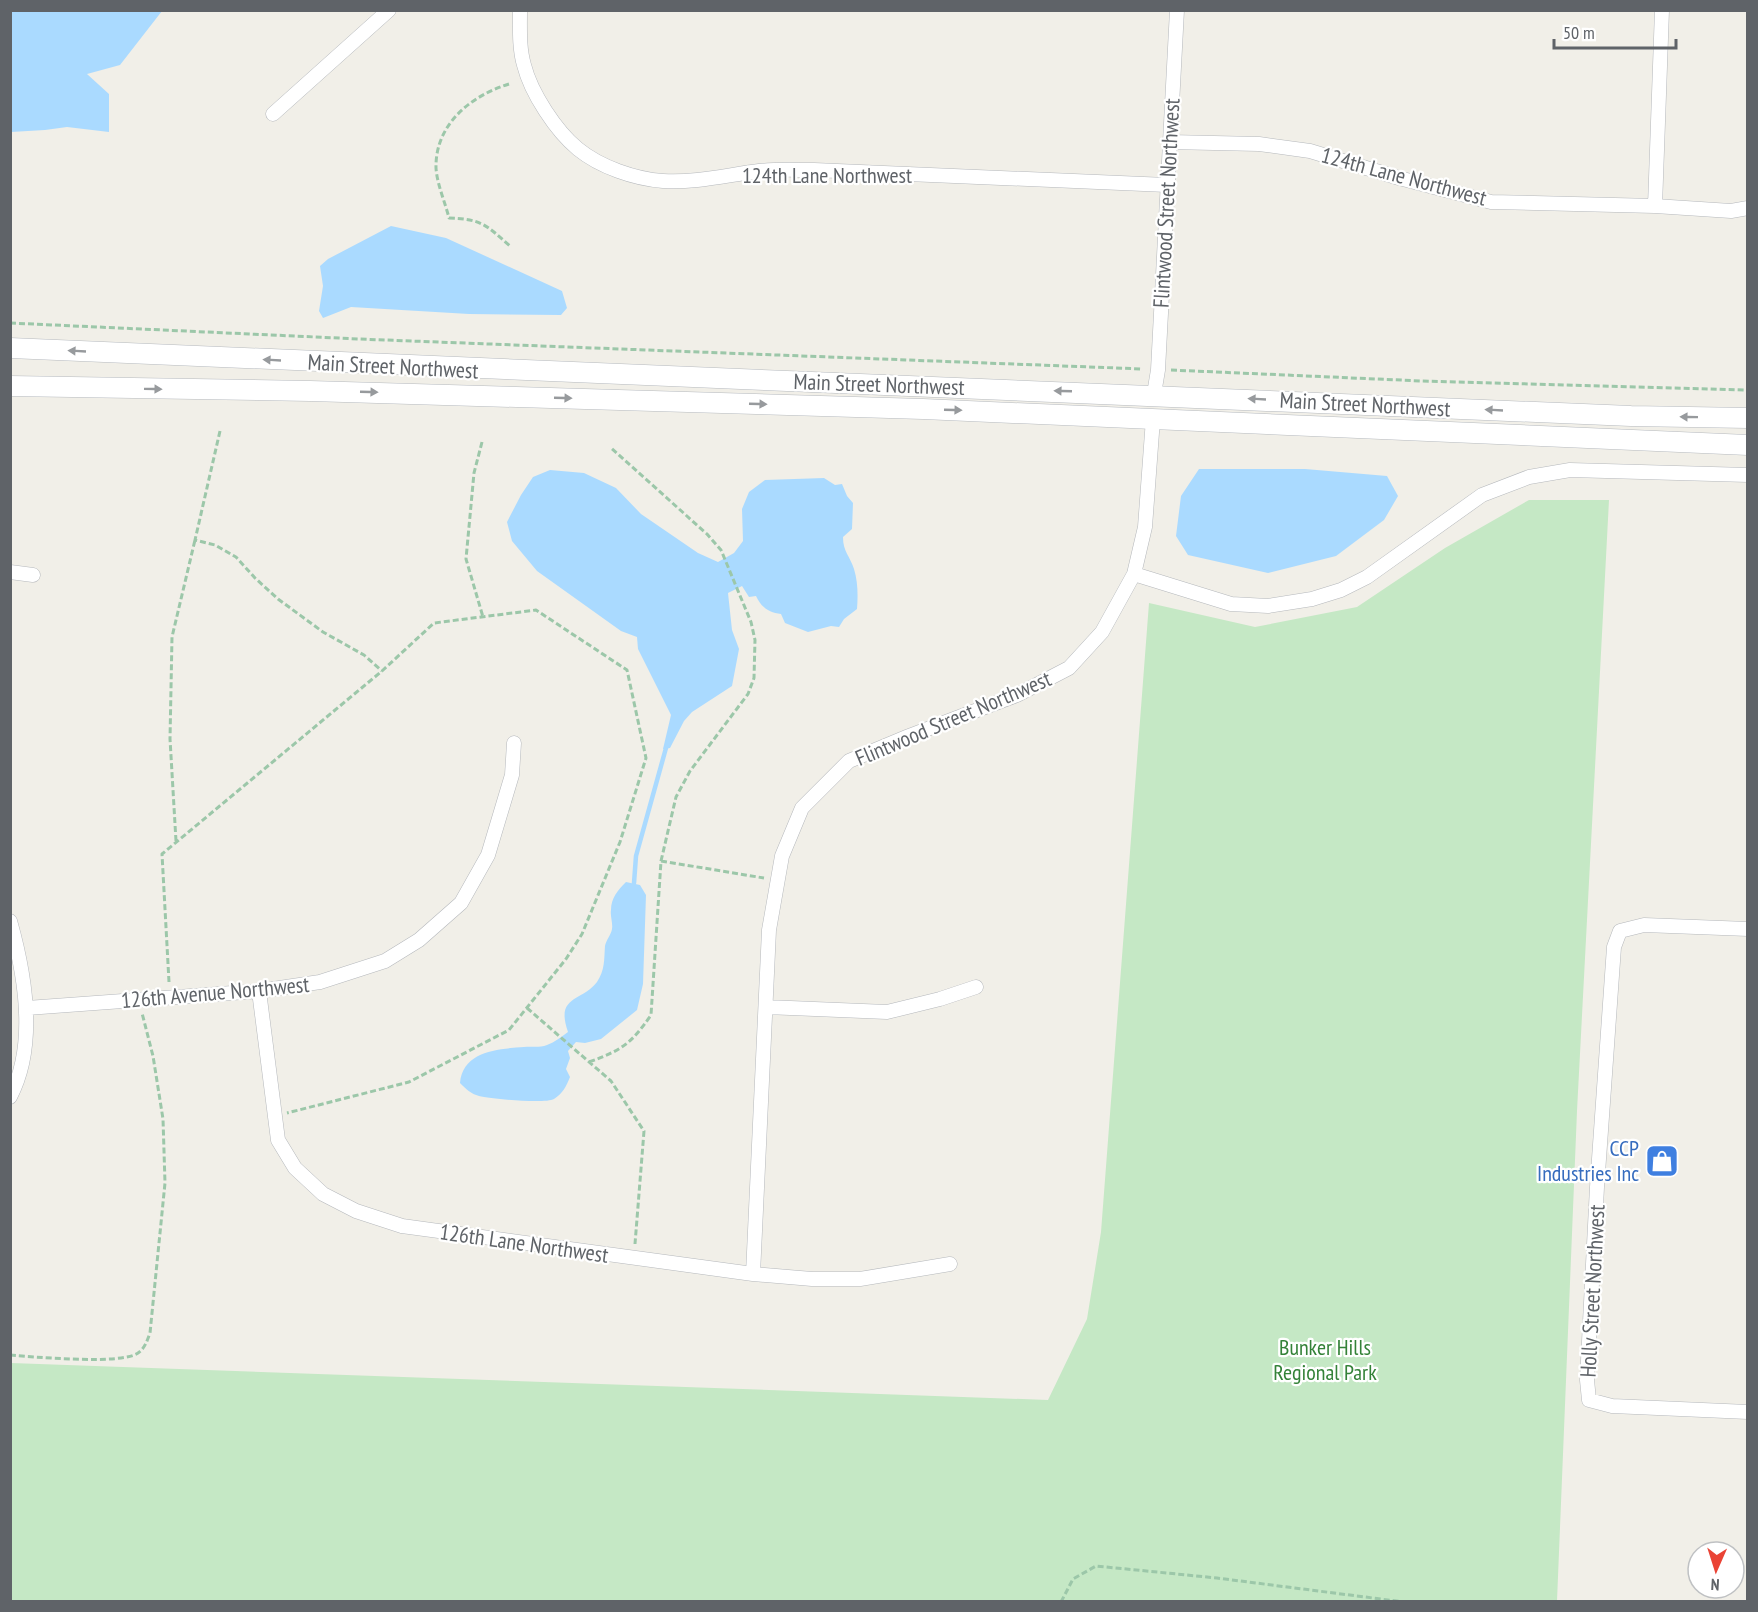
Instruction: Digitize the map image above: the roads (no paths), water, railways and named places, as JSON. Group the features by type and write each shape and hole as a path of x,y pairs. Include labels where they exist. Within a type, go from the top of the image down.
{"main road":[{"name":"Main Street Northwest","path":"10,348 507,371 1154,394 1630,416 1748,418"},
{"name":"Main Street Northwest","path":"10,386 334,391 912,409 1748,445"}],"street":[{"path":"273,114 390,10"},
{"name":"124th Lane Northwest","path":"520,10 524,66 544,111 578,149 597,161 627,174 660,181 687,181 762,170 814,170 1167,185"},
{"name":"Flintwood Street Northwest","path":"1154,394 1158,370 1177,10"},
{"path":"1655,206 1662,10"},
{"name":"124th Lane Northwest","path":"1169,142 1259,144 1310,151 1399,178 1491,202 1655,206 1731,211 1748,208"},
{"name":"Flintwood Street Northwest","path":"753,1274 769,930 782,856 802,808 849,761 1017,696 1069,668 1102,632 1134,573 1145,527 1153,419"},
{"path":"1134,573 1231,604 1268,606 1312,599 1341,590 1367,577 1482,495 1529,477 1570,470 1748,475"},
{"path":"10,572 33,574"},
{"name":"126th Avenue Northwest","path":"27,1008 259,991 320,982 385,961 419,940 460,903 488,855 512,775 514,743"},
{"path":"10,921 18,948 27,1008 24,1050 15,1088 10,1097"},
{"name":"Holly Street Northwest","path":"1748,929 1644,926 1620,931 1614,947 1597,1187 1587,1380 1589,1400 1612,1406 1748,1412"},
{"path":"766,1007 887,1012 940,999 976,987"},
{"name":"126th Lane Northwest","path":"259,991 278,1140 295,1168 323,1194 356,1211 402,1226 753,1274 812,1279 860,1279 950,1264"}],"water":[{"path":"11,10 162,11 120,65 87,74 109,94 109,132 67,127 11,132"},
{"path":"391,226 446,238 562,291 567,308 561,315 469,314 351,307 323,318 319,311 323,286 320,266 328,259"},
{"path":"1199,469 1305,469 1387,476 1398,496 1384,520 1336,556 1268,573 1188,555 1176,536 1181,496"},
{"path":"550,470 584,473 616,488 641,514 698,553 718,562 734,553 743,541 742,509 749,492 765,480 824,478 835,485 842,484 853,503 852,529 843,537 856,579 857,609 844,619 839,627 831,626 808,632 785,623 781,614 766,609 756,596 749,597 742,586 728,593 732,630 739,649 732,686 692,712 684,721 670,748 663,749 671,715 638,649 637,637 621,631 537,571 512,541 507,522 521,495 533,477"},
{"path":"626,882 640,885 646,895 643,984 637,1010 601,1039 585,1043 576,1042 568,1051 570,1058 566,1069 570,1077 564,1090 554,1099 506,1100 479,1096 469,1091 460,1083 467,1064 474,1058 503,1049 544,1046 568,1032 565,1011 568,1005 591,988 600,978 606,944 612,929 612,902"}],"waterway":[{"path":"634,883 636,856 666,748"}],"place":[{"name":"CCP Industries Inc","path":"1662,1161"}],"park label":[{"name":"Bunker Hills Regional Park","path":"1325,1360"}]}
